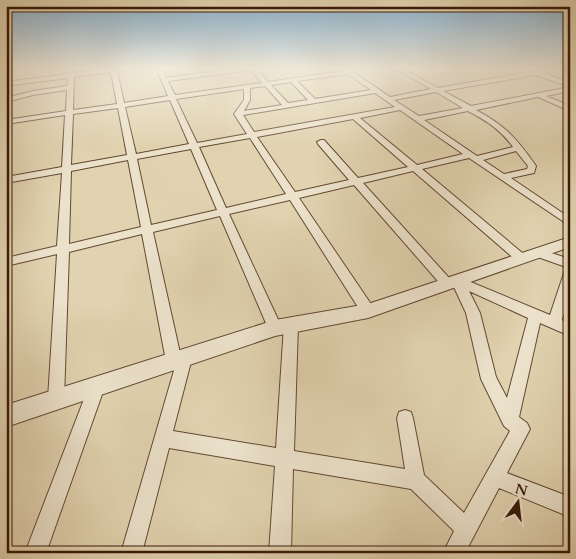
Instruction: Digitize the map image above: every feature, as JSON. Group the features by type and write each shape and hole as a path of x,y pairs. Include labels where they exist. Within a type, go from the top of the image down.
{"street":[{"path":"6,100 26,94"},
{"path":"56,399 70,94"},
{"path":"118,94 147,230 179,359 162,438 131,553"},
{"path":"170,94 223,212 283,326 285,458 280,553"},
{"path":"6,122 172,98 183,94"},
{"path":"238,114 247,100 247,94"},
{"path":"276,94 286,105"},
{"path":"307,94 314,101"},
{"path":"238,114 357,94"},
{"path":"381,94 570,223"},
{"path":"388,99 415,94"},
{"path":"444,94 495,123 506,132 532,166 531,171 503,177"},
{"path":"417,119 544,94"},
{"path":"539,95 570,109"},
{"path":"6,180 402,108"},
{"path":"238,114 368,311"},
{"path":"355,117 522,259"},
{"path":"321,142 355,182 452,282 474,313 489,379 510,420 521,429 452,553"},
{"path":"6,262 415,168 519,148"},
{"path":"10,417 56,399 283,326 368,311 570,242"},
{"path":"539,253 570,264"},
{"path":"554,323 570,270"},
{"path":"452,282 570,330"},
{"path":"510,420 535,315"},
{"path":"34,553 97,386"},
{"path":"405,418 416,480"},
{"path":"162,438 416,480 466,528"},
{"path":"494,478 570,507"}]}
